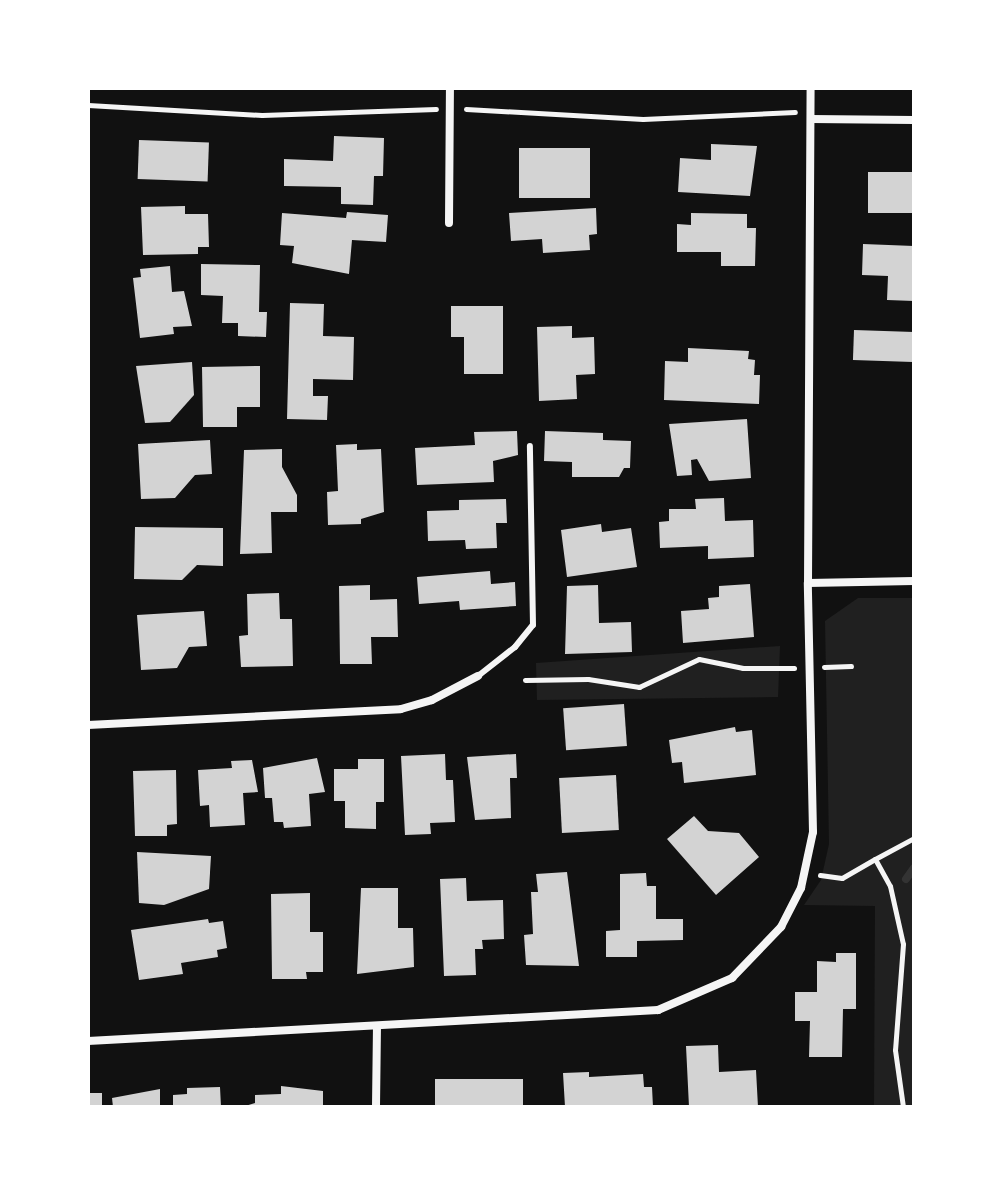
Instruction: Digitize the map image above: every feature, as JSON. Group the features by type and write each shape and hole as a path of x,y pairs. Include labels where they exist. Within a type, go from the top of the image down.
{"street":[{"path":"449,223 450,88"},
{"path":"88,1041 630,1014 676,1006 732,978 758,955 787,917 806,871 813,832 808,583 811,88"},
{"path":"811,119 914,120"},
{"path":"808,583 914,581"},
{"path":"88,725 401,709 418,706 478,676"},
{"path":"376,1107 377,1026"}],"lane":[{"path":"478,676 515,647 533,625 530,446"}],"path":[{"path":"525,680 588,679 639,687 699,659 743,668 851,666"},
{"path":"806,871 842,878 914,838"},
{"path":"875,859 890,886 901,930 895,1050 903,1107"}],"shaded area":[{"path":"858,598 914,598 913,1107 874,1107 875,906 804,905 821,880 829,844 825,621"},
{"path":"780,646 778,697 537,700 536,663"}],"building":[{"path":"334,136 384,138 383,176 374,176 373,205 341,204 341,187 284,186 284,159 333,161"},
{"path":"139,140 209,142 208,181 138,179"},
{"path":"711,144 757,146 750,196 678,192 680,158 711,160"},
{"path":"519,148 590,148 590,198 519,198"},
{"path":"868,172 914,172 914,213 868,213"},
{"path":"185,206 185,214 208,214 209,247 198,247 198,254 143,255 141,207"},
{"path":"596,208 597,234 589,235 590,250 543,253 542,239 511,241 509,213"},
{"path":"347,212 388,215 386,242 352,240 349,274 292,263 294,246 280,245 282,213 346,218"},
{"path":"691,213 747,214 747,228 756,228 755,266 721,266 721,252 677,252 677,224 691,225"},
{"path":"863,244 914,246 914,301 887,300 888,276 862,275"},
{"path":"201,264 260,265 259,312 267,312 266,337 238,336 238,323 222,323 223,296 201,295"},
{"path":"170,266 172,292 184,291 192,326 173,327 174,334 140,338 133,278 141,277 140,269"},
{"path":"290,303 324,304 323,336 354,337 353,380 313,379 313,396 328,396 327,420 287,419"},
{"path":"451,306 503,306 503,374 464,374 464,337 451,337"},
{"path":"572,326 572,338 594,337 595,374 576,375 577,399 539,401 537,327"},
{"path":"854,330 914,332 913,362 853,360"},
{"path":"688,348 749,351 748,359 755,360 754,375 760,375 759,404 664,400 665,361 688,362"},
{"path":"192,362 194,395 170,422 145,423 136,366"},
{"path":"260,366 260,407 237,407 237,427 203,427 202,367"},
{"path":"747,419 751,478 709,481 697,459 691,460 692,475 677,476 669,424"},
{"path":"517,431 518,455 493,461 494,482 417,485 415,448 475,445 474,432"},
{"path":"545,431 603,433 603,440 631,441 630,468 624,468 619,477 572,477 572,462 544,461"},
{"path":"210,440 212,474 195,475 175,498 141,499 138,444"},
{"path":"357,444 357,450 381,449 384,512 361,519 361,524 328,525 327,492 338,491 336,445"},
{"path":"282,449 282,467 297,495 297,512 271,512 272,553 240,554 244,450"},
{"path":"724,498 725,521 753,520 754,557 708,559 708,546 660,548 659,522 669,521 669,509 696,509 695,499"},
{"path":"506,499 507,523 496,523 497,548 466,549 465,540 428,541 427,511 459,510 459,500"},
{"path":"601,524 602,532 631,528 637,567 567,577 561,530"},
{"path":"135,527 223,528 223,566 197,565 182,580 134,579"},
{"path":"490,571 491,584 515,582 516,606 460,610 459,601 419,604 417,577"},
{"path":"750,584 754,637 683,643 681,611 709,609 708,598 719,597 719,586"},
{"path":"370,585 370,600 397,599 398,637 371,637 372,664 340,664 339,586"},
{"path":"598,585 599,623 631,622 632,652 565,654 567,586"},
{"path":"279,593 280,619 292,619 293,666 241,667 239,636 248,635 247,594"},
{"path":"204,611 207,646 189,647 177,668 141,670 137,615"},
{"path":"624,704 627,746 566,750 563,708"},
{"path":"735,727 736,732 752,730 756,775 684,783 682,762 672,763 669,740"},
{"path":"445,754 446,780 453,780 455,822 430,823 431,834 405,835 401,756"},
{"path":"516,754 517,778 510,778 511,818 475,820 467,757"},
{"path":"317,758 325,792 309,794 311,826 284,828 283,822 274,822 272,798 265,798 263,768"},
{"path":"358,759 384,759 384,802 376,802 376,829 345,828 345,801 334,801 334,769 358,769"},
{"path":"252,760 258,792 243,793 245,825 210,827 209,805 200,806 198,770 232,768 231,761"},
{"path":"176,770 177,824 167,825 167,836 135,836 133,771"},
{"path":"616,775 619,830 562,833 559,778"},
{"path":"694,816 708,831 739,833 759,857 716,895 667,839"},
{"path":"137,852 211,856 209,889 164,905 139,903"},
{"path":"567,872 579,966 526,965 524,935 533,934 531,892 538,892 536,874"},
{"path":"646,873 647,886 656,886 656,919 683,919 683,940 637,941 637,957 606,957 606,931 620,930 620,874"},
{"path":"466,878 467,901 503,900 504,939 482,940 483,949 475,949 476,975 444,976 440,879"},
{"path":"361,888 398,888 398,928 413,928 414,967 357,974"},
{"path":"310,893 310,932 323,932 323,972 306,972 307,979 272,979 271,894"},
{"path":"208,919 209,923 223,921 227,948 217,950 218,957 181,963 183,974 139,980 131,930"},
{"path":"836,953 856,953 856,1009 843,1009 842,1057 809,1057 810,1021 795,1021 795,992 817,992 817,961 836,962"},
{"path":"718,1045 719,1072 756,1070 758,1107 689,1107 686,1046"},
{"path":"589,1072 589,1077 643,1074 644,1087 652,1087 653,1107 565,1107 563,1073"},
{"path":"435,1079 523,1079 523,1107 435,1107"},
{"path":"281,1086 323,1091 323,1107 242,1107 255,1103 255,1095 281,1094"},
{"path":"220,1087 221,1107 173,1107 173,1095 187,1094 187,1088"},
{"path":"160,1089 160,1107 113,1107 112,1098"},
{"path":"88,1093 102,1093 102,1107 88,1107"}],"waterway":[{"path":"906,879 914,868"}]}
